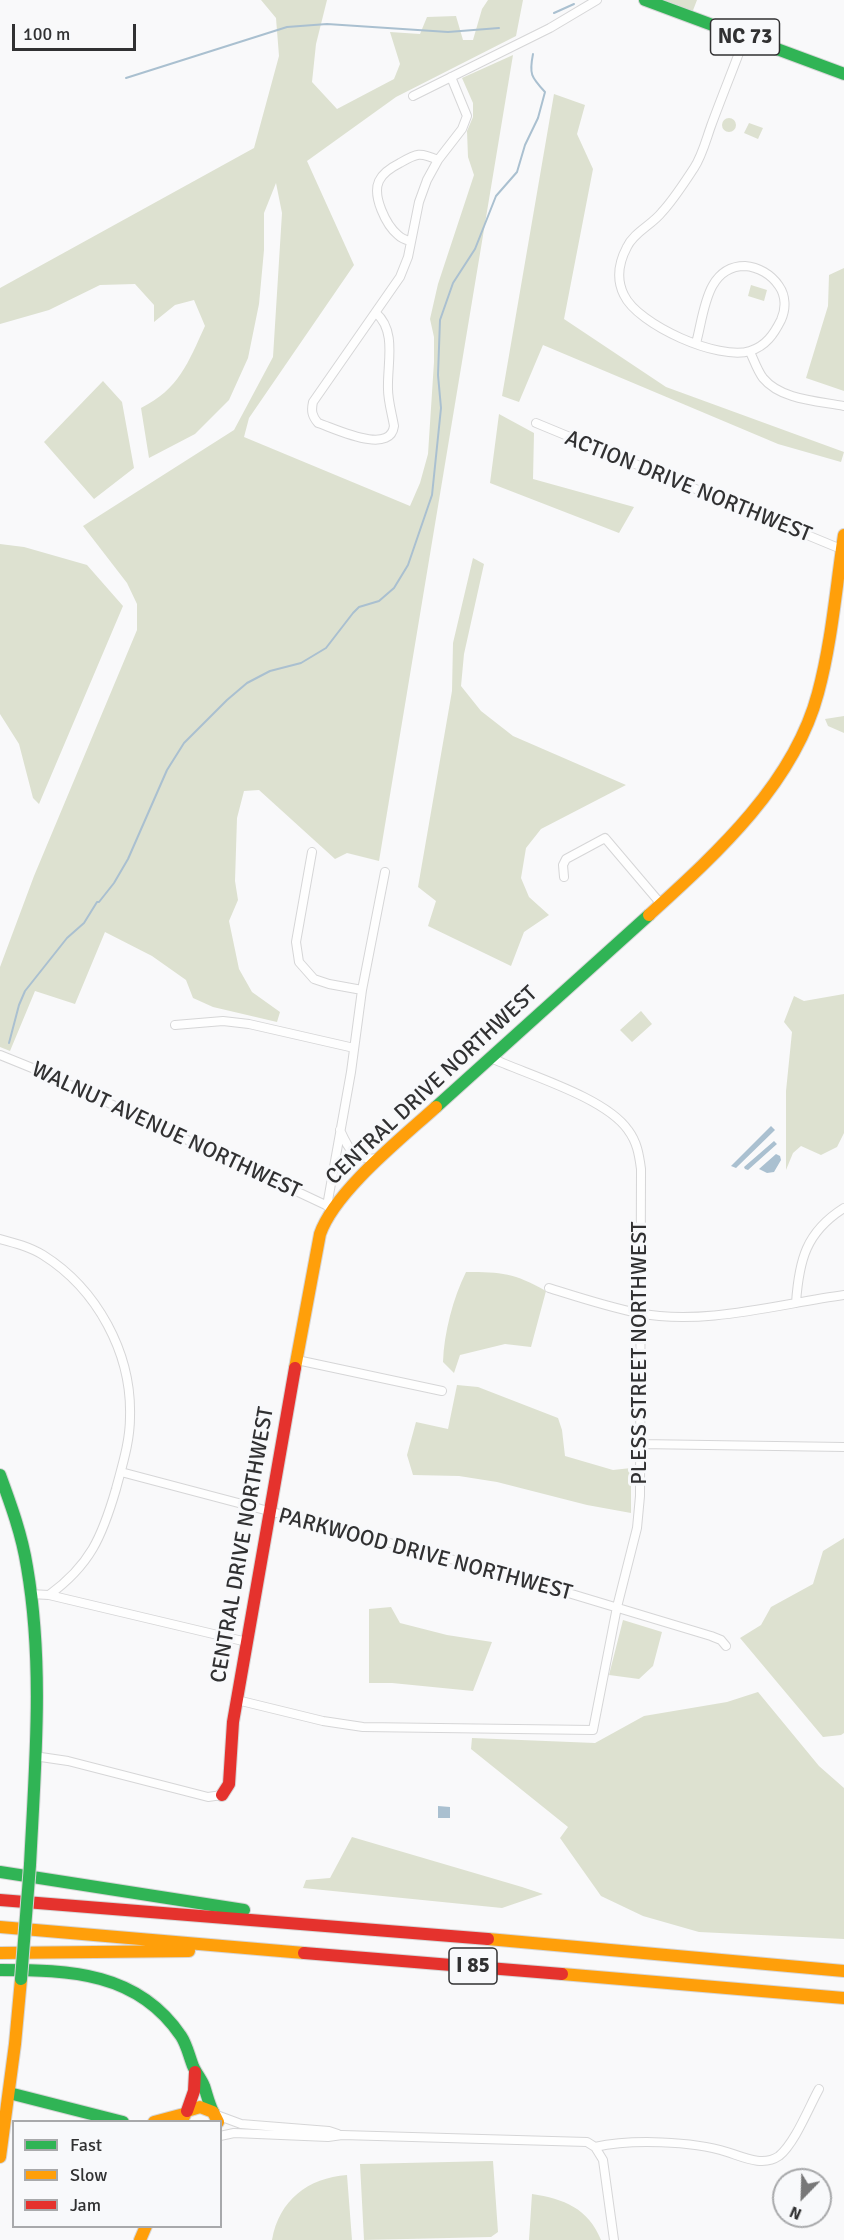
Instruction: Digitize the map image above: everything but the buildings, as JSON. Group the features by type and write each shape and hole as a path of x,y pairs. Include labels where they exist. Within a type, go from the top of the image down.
{"main road":[{"name":"NC 73","path":"645,0 844,74"},
{"name":"CENTRAL DRIVE NORTHWEST","path":"222,1795 229,1784 233,1722 247,1641 320,1234 329,1207 738,831 774,785 793,751 817,694 826,654 844,535"},
{"path":"0,1475 41,1594 30,1865 21,1980 0,2157"},
{"path":"0,1872 366,1928"},
{"name":"I 85","path":"0,1900 366,1928 844,1971"},
{"name":"I 85","path":"0,1927 844,1998"},
{"path":"0,1953 285,1950"},
{"path":"0,1970 43,1969 92,1974 120,1984 142,1997 169,2020 189,2051 215,2116"},
{"path":"184,2115 194,2091 195,2070"},
{"path":"9,2093 119,2120"},
{"path":"159,2120 184,2115 200,2107 215,2116"}],"street":[{"path":"413,96 550,28 597,0"},
{"path":"696,343 709,290 716,280 728,270 747,266 770,275 779,286 785,302 784,314 775,332 763,345 750,352 730,354 696,343 668,332 642,316 623,294 619,273 627,246 662,213 694,168 745,37"},
{"path":"376,313 385,320 389,330 388,390 394,426 393,432 388,437 369,440 318,423 311,411 313,402 376,313 405,266 419,202 427,180 438,160 462,129 467,116 451,77"},
{"path":"410,241 399,236 390,226 376,192 377,184 386,171 414,155 423,153 438,160"},
{"path":"750,352 759,373 771,386 802,398 844,406"},
{"name":"ACTION DRIVE NORTHWEST","path":"536,423 842,549"},
{"path":"564,877 563,865 566,859 605,838 661,904"},
{"path":"312,852 296,942 299,962 314,979 362,990"},
{"path":"329,1207 362,990 384,872"},
{"path":"175,1025 223,1021 249,1024 354,1048"},
{"name":"WALNUT AVENUE NORTHWEST","path":"0,1055 47,1074 329,1207"},
{"name":"PLESS STREET NORTHWEST","path":"237,1700 323,1721 363,1727 593,1730 617,1607 638,1528 639,1152 629,1131 612,1113 595,1103 492,1058"},
{"path":"340,1130 349,1149 356,1155 368,1160 381,1158"},
{"path":"796,1303 801,1262 809,1239 825,1221 844,1208"},
{"path":"0,1239 23,1245 42,1254 69,1274 101,1312 110,1328 119,1351 128,1387 130,1416 121,1472 100,1538 74,1574 41,1594"},
{"path":"549,1288 589,1301 639,1313 671,1316 713,1314 844,1295"},
{"path":"297,1360 442,1391"},
{"path":"639,1444 844,1447"},
{"name":"PARKWOOD DRIVE NORTHWEST","path":"121,1472 492,1570 711,1636 721,1640 726,1646"},
{"path":"41,1594 247,1641"},
{"path":"34,1756 68,1761 208,1797 222,1795"},
{"path":"595,2147 619,2142 693,2146 714,2148 753,2161 773,2159 783,2152 790,2142 819,2089"},
{"path":"215,2116 241,2124 328,2131 342,2135"},
{"path":"222,2136 234,2133 328,2138 342,2135 587,2142 595,2147 603,2160 614,2240"}],"green space":[{"path":"261,0 327,0 316,44 312,82 337,109 394,79 400,64 390,32 420,34 427,17 456,16 463,40 473,40 482,9 488,0 523,0 516,36 396,97 307,161 354,265 249,418 244,437 410,506 420,483 428,454 434,362 434,337 430,319 438,284 474,175 468,157 467,131 473,117 473,103 462,78 513,55 379,861 347,853 335,859 259,790 244,791 237,818 235,881 238,900 229,921 239,969 252,992 280,1012 277,1022 213,1007 193,998 186,980 152,956 105,932 75,1004 35,991 10,1051 0,1047 0,967 34,876 137,630 137,604 127,583 83,526 234,430 273,357 282,213 276,183 264,213 264,250 259,304 248,358 229,400 195,434 149,458 141,408 165,392 181,374 193,352 205,326 194,300 175,305 154,322 154,305 135,284 100,285 49,310 0,324 0,288 254,148 279,56 276,18"},
{"path":"658,0 697,0 692,13"},
{"path":"554,94 585,105 577,134 593,169 564,319 666,387 844,452 841,462 778,444 543,345 519,402 502,396"},
{"path":"726,118 732,118 736,125 732,132 726,132 722,128 722,122"},
{"path":"749,123 763,128 758,139 744,133"},
{"path":"844,268 844,391 806,378 828,306 829,275"},
{"path":"751,285 767,290 764,301 748,296"},
{"path":"103,381 122,402 134,468 94,499 44,442"},
{"path":"499,414 534,433 533,479 634,507 619,533 490,483"},
{"path":"0,544 24,547 87,565 123,606 39,804 33,798 19,744 0,714"},
{"path":"473,558 484,564 464,654 461,686 481,711 513,736 626,785 541,829 526,848 521,878 529,897 549,915 524,932 511,966 428,926 436,901 418,887 452,691 453,643"},
{"path":"844,716 844,733 828,726 825,719"},
{"path":"844,994 844,1133 837,1147 821,1155 801,1146 793,1153 786,1170 786,1091 792,1032 784,1022 794,996 804,1001"},
{"path":"641,1011 652,1024 632,1042 620,1030"},
{"path":"466,1272 508,1275 525,1280 546,1291 531,1347 505,1344 460,1355 454,1373 443,1362 444,1351 453,1304"},
{"path":"457,1385 478,1387 558,1418 565,1456 613,1470 631,1468 631,1513 587,1505 497,1482 459,1476 413,1475 407,1455 416,1422 448,1429"},
{"path":"844,1538 844,1733 823,1737 740,1638 761,1625 771,1607 813,1584 823,1551"},
{"path":"391,1607 400,1623 447,1635 492,1642 473,1691 369,1683 369,1609"},
{"path":"623,1620 662,1632 653,1666 639,1679 609,1675"},
{"path":"758,1692 819,1766 844,1788 844,1939 699,1932 643,1916 601,1896 560,1838 568,1827 471,1749 472,1738 595,1743 644,1716 727,1702"},
{"path":"352,1837 543,1894 502,1908 303,1888 306,1880 330,1878"},
{"path":"493,2161 498,2232 491,2237 364,2240 360,2164"},
{"path":"347,2175 352,2240 272,2240 281,2213 298,2194 308,2186 320,2181"},
{"path":"532,2194 564,2202 574,2207 589,2220 601,2240 529,2240"}],"water":[{"path":"771,1126 775,1130 736,1168 731,1166"},
{"path":"774,1141 777,1144 748,1170 745,1169 744,1167"},
{"path":"776,1154 781,1160 774,1172 767,1173 759,1169"},
{"path":"438,1806 450,1807 450,1818 438,1818"}],"waterway":[{"path":"554,13 574,4"},
{"path":"126,78 287,27 327,24 448,32 499,28"},
{"path":"9,1043 25,991 67,938 84,923 97,902 114,883 128,859 167,770 184,743 247,683 270,671 301,663 326,648 359,607 379,601 394,588 408,565 432,495 441,408 438,375 440,320 453,283 475,249 496,196 517,172 525,145 538,118 545,92 532,75 533,54"}],"traffic: fast":[{"path":"645,0 844,74"},
{"path":"436,1107 649,915"},
{"path":"0,1475 16,1520 25,1555 35,1641 37,1716 30,1865"},
{"path":"21,1979 30,1865"},
{"path":"0,1872 244,1910"},
{"path":"0,1970 77,1974 123,1987 144,1999 164,2015 181,2036 213,2112"},
{"path":"9,2093 115,2120"}],"traffic: slow":[{"path":"649,915 726,842 772,787 791,758 807,726 823,673 844,535"},
{"path":"295,1368 320,1234 328,1217 354,1183 388,1149 436,1107"},
{"path":"0,1927 304,1953"},
{"path":"488,1939 844,1971"},
{"path":"0,1953 189,1951"},
{"path":"562,1974 844,1998"},
{"path":"0,2157 21,1979"},
{"path":"182,2120 187,2111 200,2107 213,2112 217,2120"},
{"path":"162,2120 184,2114"},
{"path":"140,2240 145,2228"}],"traffic: jam":[{"path":"222,1795 229,1784 233,1722 295,1368"},
{"path":"0,1900 488,1939"},
{"path":"304,1953 562,1974"},
{"path":"187,2111 194,2091 195,2072"}]}
